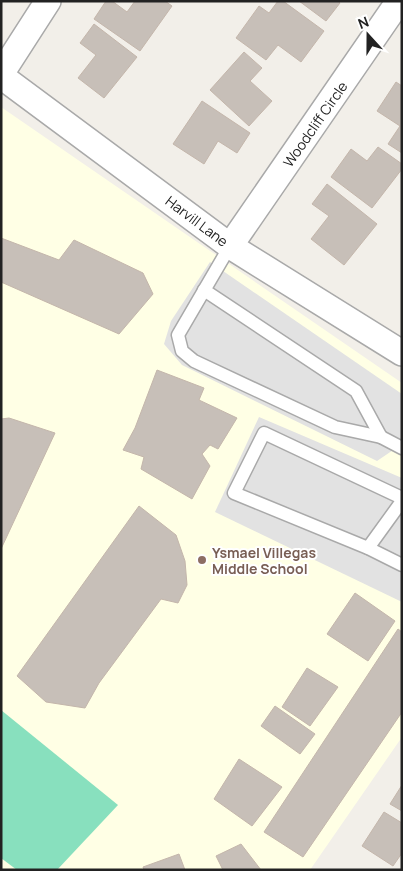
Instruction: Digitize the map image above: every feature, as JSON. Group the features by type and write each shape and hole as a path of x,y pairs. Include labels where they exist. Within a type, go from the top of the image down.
{"street":[{"path":"1,75 48,1"},
{"name":"Woodcliff Circle","path":"230,246 399,1"},
{"name":"Harvill Lane","path":"1,75 230,246 402,353"}],"lane":[{"path":"230,246 178,335 182,351 194,361 335,427 381,437 402,448"},
{"path":"204,290 356,391 381,437"},
{"path":"368,548 402,500 264,433 234,493 368,548 402,565"}],"shaded area":[{"name":"Ysmael Villegas Middle School","path":"1,107 402,383 402,737 310,870 1,870"},
{"path":"210,262 402,394 402,444 377,461 182,365 164,344 171,321"},
{"path":"259,417 402,478 402,602 215,512"}],"green space":[{"path":"1,710 118,805 57,870 17,870 1,858"}],"building":[{"path":"106,1 112,1 127,12 135,1 165,1 172,6 140,51 94,19"},
{"path":"278,1 283,1 324,31 301,62 278,45 266,60 236,38 259,6 269,13"},
{"path":"299,1 338,1 340,3 326,21"},
{"path":"94,24 137,57 104,98 78,78 96,55 80,43"},
{"path":"244,52 262,68 250,81 272,101 249,126 210,90"},
{"path":"396,82 402,86 402,153 388,144 400,126 377,111"},
{"path":"202,101 250,133 237,153 218,141 204,164 173,144"},
{"path":"378,147 402,164 402,169 372,208 331,177 351,149 367,161"},
{"path":"327,184 377,224 344,265 311,239 329,216 312,204"},
{"path":"1,238 59,260 74,240 143,273 153,294 119,334 1,282"},
{"path":"157,370 204,388 199,400 237,418 218,449 210,445 202,454 210,466 192,499 141,469 144,457 123,450 135,428"},
{"path":"9,418 55,433 1,549 1,419"},
{"path":"139,506 176,535 185,561 187,585 178,603 161,599 99,683 85,708 46,702 17,676"},
{"path":"355,593 395,621 368,661 327,634"},
{"path":"398,629 402,632 402,712 303,857 264,832"},
{"path":"307,668 338,687 310,726 282,707"},
{"path":"275,706 315,734 300,754 261,726"},
{"path":"239,759 282,787 252,826 214,799"},
{"path":"402,785 402,811 390,804"},
{"path":"384,812 402,823 402,853 393,866 362,846"},
{"path":"241,844 261,870 223,870 216,856"},
{"path":"179,854 185,870 144,870 143,867"}],"place":[{"name":"Ysmael Villegas Middle School","path":"202,560"}]}
